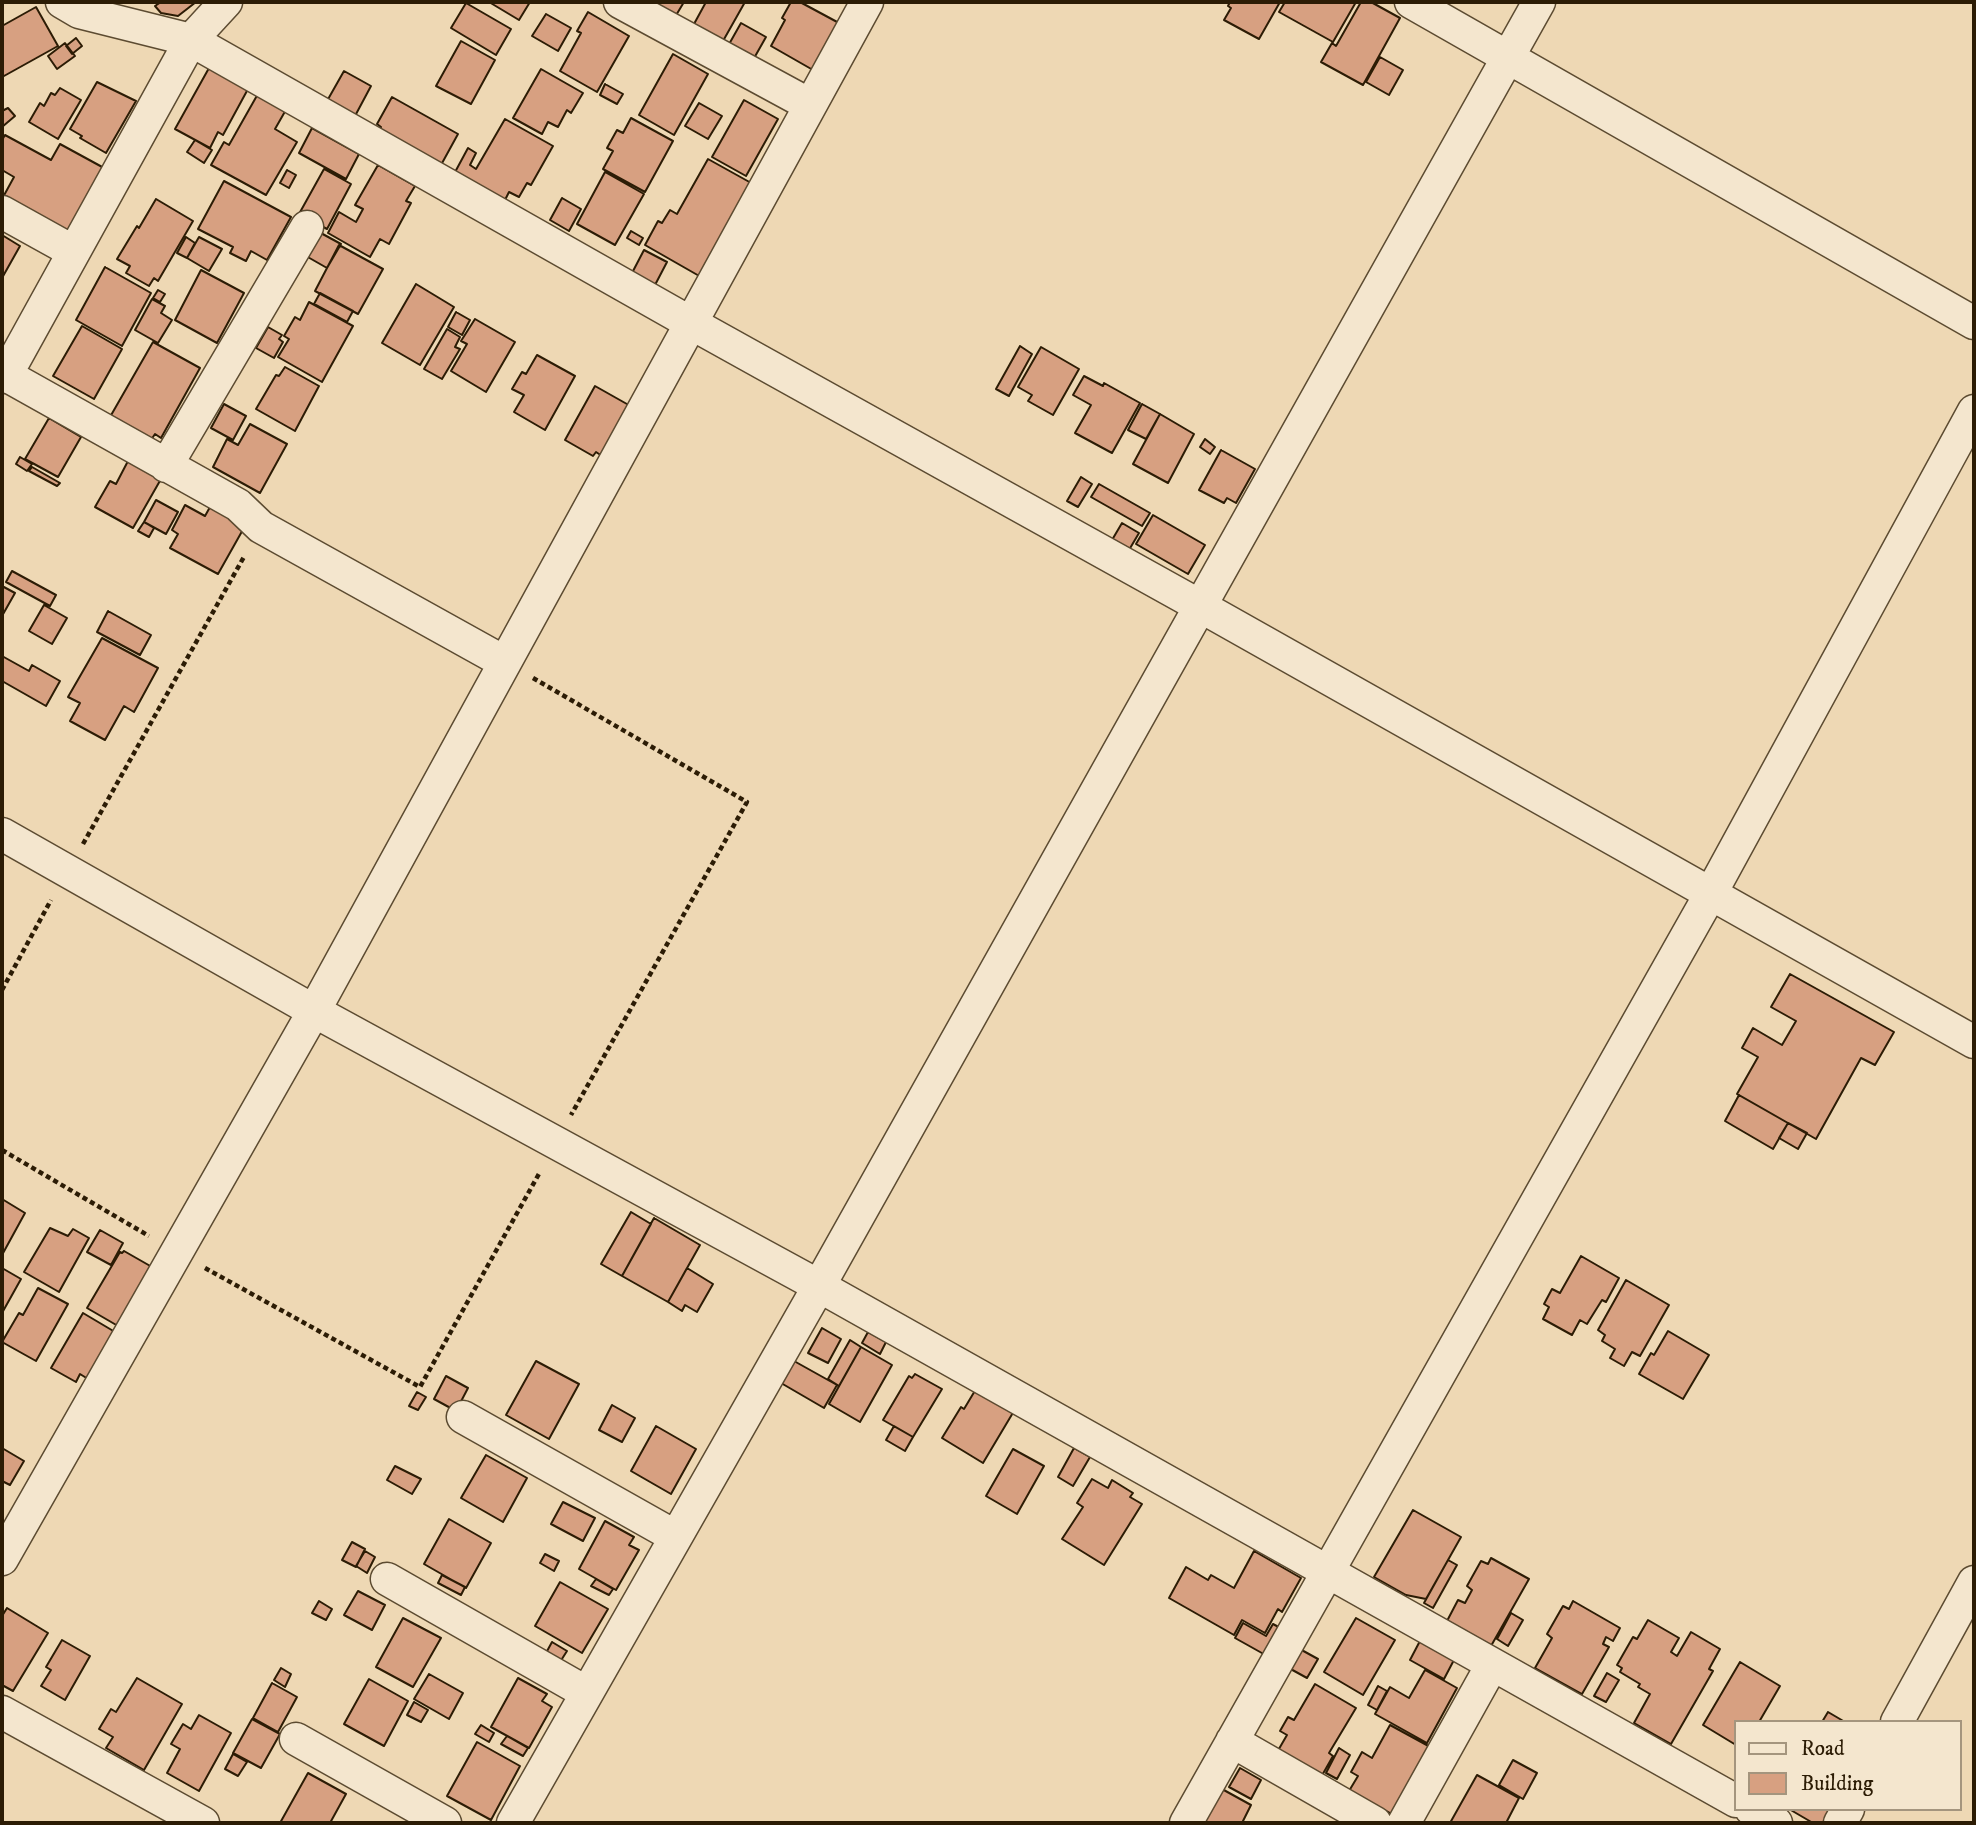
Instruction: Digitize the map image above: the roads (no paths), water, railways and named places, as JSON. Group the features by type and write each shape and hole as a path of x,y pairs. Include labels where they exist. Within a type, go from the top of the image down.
{"street":[{"path":"62,2 79,12 191,40 689,323 1200,606 1974,1042"},
{"path":"226,2 191,40 3,377 238,505 261,527 505,662"},
{"path":"620,2 810,105"},
{"path":"2,1559 314,1011 867,2"},
{"path":"1411,2 1974,323"},
{"path":"513,1823 819,1286 1539,2"},
{"path":"2,212 74,252"},
{"path":"166,466 307,227"},
{"path":"1186,1823 1712,893 1974,411"},
{"path":"2,835 314,1011 819,1286 1734,1800"},
{"path":"463,1418 676,1537"},
{"path":"387,1579 587,1693"},
{"path":"1898,1720 1974,1582"},
{"path":"1404,1823 1492,1665"},
{"path":"2,1712 203,1823"},
{"path":"296,1740 445,1823"},
{"path":"1232,1741 1375,1823"},
{"path":"1755,1811 1776,1823"}]}
